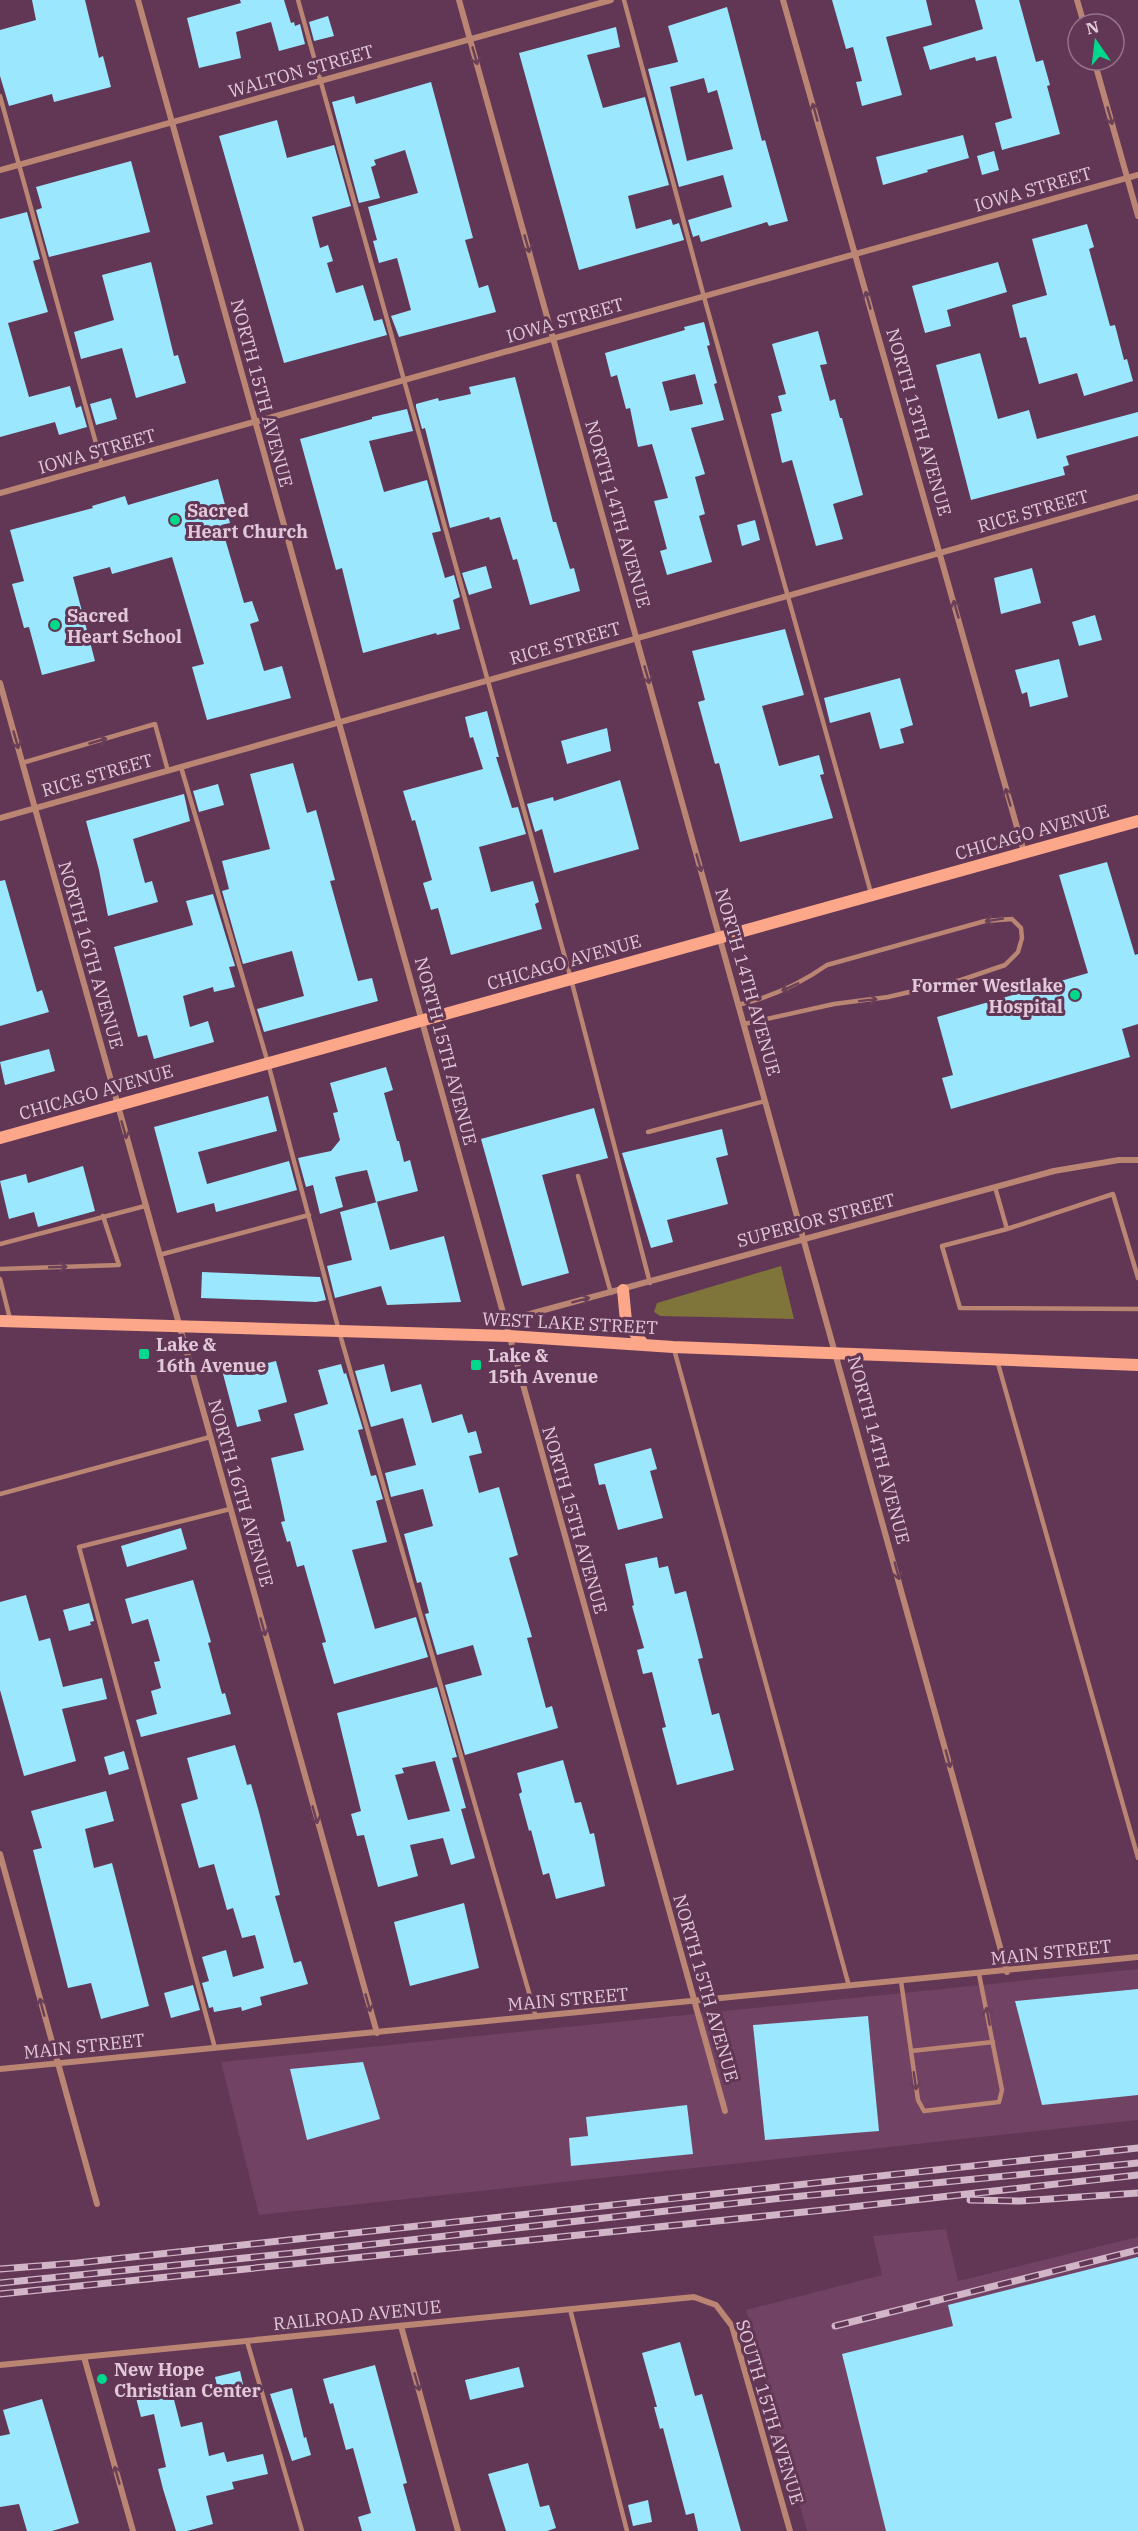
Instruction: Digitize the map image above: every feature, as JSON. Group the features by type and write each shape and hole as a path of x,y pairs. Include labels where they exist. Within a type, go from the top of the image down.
{"main road":[{"name":"CHICAGO AVENUE","path":"0,1138 1138,821"},
{"path":"617,1291 626,1321 643,1344"},
{"name":"WEST LAKE STREET","path":"6,1322 508,1336 673,1347 1138,1365"}],"street":[{"name":"NORTH 15TH AVENUE","path":"138,0 725,2111"},
{"name":"NORTH 14TH AVENUE","path":"459,0 738,1005 837,1352 1007,1972"},
{"name":"WALTON STREET","path":"0,170 611,0"},
{"name":"NORTH 13TH AVENUE","path":"783,0 1024,853"},
{"path":"1097,72 1138,216"},
{"name":"IOWA STREET","path":"0,493 1138,175"},
{"name":"RICE STREET","path":"0,818 1138,497"},
{"name":"NORTH 16TH AVENUE","path":"0,683 376,2033"},
{"name":"SUPERIOR STREET","path":"504,1321 1054,1171 1119,1160 1138,1160"},
{"path":"0,1854 97,2204"},
{"name":"MAIN STREET","path":"0,2069 1007,1972 1138,1957"},
{"name":"RAILROAD AVENUE","path":"0,2365 694,2297 717,2305"},
{"name":"SOUTH 15TH AVENUE","path":"717,2305 732,2326 790,2531"},
{"path":"401,2326 458,2531"},
{"path":"84,2357 133,2531"}],"lane":[{"path":"298,0 571,979 650,1283"},
{"path":"624,0 704,297 872,895"},
{"path":"0,96 102,465"},
{"path":"22,763 155,724 168,771"},
{"path":"181,767 268,1063 339,1331 537,2018"},
{"path":"738,1005 764,999 805,981 828,965 974,924 1003,918 1012,919 1021,928 1022,938 1018,952 1005,965 961,980 888,997 834,1004 744,1024"},
{"path":"648,1132 765,1101"},
{"path":"578,1176 617,1291"},
{"path":"995,1187 1007,1229"},
{"path":"1138,1278 1113,1194 1007,1229 942,1246 960,1308 1138,1309"},
{"path":"0,1244 145,1206"},
{"path":"159,1255 309,1215"},
{"path":"0,1269 119,1265 103,1216"},
{"path":"0,1279 6,1322"},
{"path":"673,1347 850,1987"},
{"path":"997,1360 1138,1858"},
{"path":"0,1494 210,1437"},
{"path":"215,2048 78,1547 230,1509"},
{"path":"901,1982 918,2100 924,2110 968,2107 999,2102 1002,2090 979,1974"},
{"path":"911,2051 993,2042"},
{"path":"570,2309 627,2531"},
{"path":"247,2341 302,2531"}],"shaded area":[{"path":"781,1266 794,1319 660,1316 654,1312 657,1303"},
{"path":"1138,1969 1138,2120 259,2215 221,2062"},
{"path":"946,2229 958,2281 1138,2237 1138,2531 807,2531 746,2310 882,2275 873,2236"}],"building":[{"path":"32,0 85,0 99,58 103,56 111,87 54,102 52,94 9,106 0,76 0,30 36,20"},
{"path":"240,0 284,0 291,23 294,22 295,26 300,24 305,44 279,51 271,22 236,32 241,58 199,68 187,18 241,3"},
{"path":"832,0 926,0 932,25 886,37 902,95 862,106 856,82 862,81 853,47 846,49"},
{"path":"975,0 1019,0 1036,62 1043,60 1050,85 1047,86 1060,134 1002,150 995,123 1012,118 996,56 976,61 975,57 930,70 923,47 983,29"},
{"path":"727,7 762,141 765,140 788,221 769,226 767,222 701,242 699,235 693,237 688,220 732,207 723,175 679,187 648,69 678,62 668,26","holes":["704,78 708,93 717,90 733,149 687,161 670,87"]},
{"path":"328,16 334,36 314,41 309,22"},
{"path":"616,27 620,47 587,55 603,108 645,97 669,185 628,196 636,229 671,219 673,225 679,223 684,240 579,270 519,53"},
{"path":"431,82 473,238 465,240 479,288 488,285 496,312 399,337 391,316 411,310 397,258 379,263 373,241 377,240 368,207 418,193 405,150 374,160 376,165 371,167 380,198 359,203 332,102 354,96 356,104"},
{"path":"277,120 287,158 334,145 351,206 312,217 320,248 328,245 333,261 327,263 336,293 363,285 374,321 382,319 387,335 284,363 219,136"},
{"path":"963,135 969,158 883,185 876,157"},
{"path":"994,151 999,170 982,175 977,156"},
{"path":"131,161 150,232 49,257 36,210 42,208 36,187"},
{"path":"27,212 40,259 33,261 48,312 8,323 29,397 70,386 76,408 81,406 87,427 59,435 55,422 0,437 0,219"},
{"path":"1087,224 1094,247 1089,249 1110,326 1115,325 1124,360 1127,359 1133,381 1084,396 1077,373 1039,384 1026,337 1020,338 1012,305 1047,295 1032,239"},
{"path":"151,262 174,356 178,355 186,383 136,398 122,348 81,359 74,332 114,320 102,275"},
{"path":"998,262 1007,292 947,310 951,326 925,333 912,286"},
{"path":"704,322 710,345 707,346 717,383 714,384 724,420 691,428 705,474 695,477 705,514 699,516 712,562 667,575 660,551 667,549 654,501 668,498 652,444 638,447 630,408 626,409 617,375 611,377 605,353 685,330 684,327","holes":["695,374 703,404 670,411 662,382"]},
{"path":"818,331 827,364 820,365 830,401 835,399 840,418 842,418 863,495 833,504 843,539 816,546 792,460 782,463 771,414 782,411 778,396 786,394 772,344"},
{"path":"980,353 998,419 1029,410 1037,439 1138,412 1138,436 1066,456 1069,465 1063,467 1065,475 971,500 936,365"},
{"path":"515,377 553,522 556,522 570,569 574,568 580,591 530,605 517,559 513,560 500,517 490,520 489,517 450,528 425,428 422,429 416,407 416,404 438,398 439,401 471,394 469,387"},
{"path":"111,398 117,419 96,425 90,404"},
{"path":"407,409 413,431 369,441 384,492 427,480 441,531 432,533 445,578 454,575 460,597 453,600 460,629 437,635 436,633 363,653 342,568 336,570 300,439"},
{"path":"218,479 230,523 221,525 244,603 252,601 259,621 250,624 264,671 282,666 291,698 207,720 192,667 204,664 172,557 112,574 110,567 73,577 95,661 42,675 29,627 24,628 12,584 24,581 10,530 93,508 92,506 125,496 128,505"},
{"path":"755,520 760,540 742,546 737,525"},
{"path":"486,566 492,588 469,595 462,573"},
{"path":"1032,568 1041,603 1001,614 994,578"},
{"path":"1095,615 1102,640 1079,646 1072,622"},
{"path":"785,629 804,695 762,706 779,766 819,755 824,774 820,775 833,818 740,842 719,763 715,764 698,702 705,700 692,651"},
{"path":"1059,659 1068,697 1030,707 1027,692 1022,694 1015,670"},
{"path":"900,678 913,725 900,729 904,743 880,749 870,712 830,723 824,698"},
{"path":"487,711 499,757 496,757 512,808 518,807 526,834 479,847 491,892 533,881 539,902 535,904 542,929 451,955 438,908 431,910 423,883 432,880 415,820 412,821 403,791 483,769 473,737 470,738 465,717"},
{"path":"607,728 611,751 567,764 561,741"},
{"path":"293,763 307,813 316,810 335,880 330,881 358,981 372,978 378,1001 264,1032 257,1009 304,996 292,951 243,964 222,891 229,889 222,861 270,849 250,774"},
{"path":"620,780 639,849 554,873 542,829 535,832 527,804 553,797 554,801"},
{"path":"218,784 224,805 199,812 193,791"},
{"path":"184,794 190,821 133,839 145,883 152,881 158,902 108,916 86,821"},
{"name":"Former Westlake Hospital","path":"1107,862 1135,955 1138,954 1138,1024 1122,1029 1130,1057 951,1109 942,1078 953,1075 937,1017 1088,973 1059,875"},
{"path":"5,880 37,992 42,990 49,1012 0,1026 0,881"},
{"path":"213,894 235,966 229,967 235,987 214,992 213,987 183,996 190,1027 208,1021 214,1042 154,1059 147,1035 138,1037 114,947 193,925 186,901"},
{"path":"49,1049 55,1071 5,1085 0,1062"},
{"path":"386,1067 393,1090 384,1093 404,1162 410,1160 418,1191 376,1202 367,1170 352,1173 335,1177 343,1207 320,1214 313,1185 306,1187 298,1158 331,1151 340,1140 333,1113 338,1112 330,1083"},
{"path":"268,1096 277,1131 198,1152 207,1184 289,1161 297,1190 216,1212 214,1203 177,1213 154,1127"},
{"path":"594,1108 608,1158 542,1175 569,1273 522,1286 481,1139"},
{"path":"722,1129 728,1155 716,1158 728,1204 667,1220 673,1242 651,1248 622,1153"},
{"path":"83,1166 95,1211 38,1227 34,1212 9,1219 0,1181 26,1174 28,1183"},
{"path":"377,1202 390,1250 444,1236 461,1302 387,1305 381,1286 335,1298 327,1266 352,1260 340,1212"},
{"path":"202,1272 320,1277 326,1300 316,1302 201,1298"},
{"path":"276,1361 287,1402 258,1410 261,1421 237,1427 222,1370 246,1363 247,1368"},
{"path":"341,1364 344,1374 346,1373 363,1429 358,1430 371,1476 376,1475 383,1499 376,1501 387,1542 352,1550 375,1629 416,1617 428,1657 334,1684 322,1643 326,1642 304,1565 297,1567 290,1541 287,1542 281,1522 285,1521 271,1458 304,1450 294,1414 328,1404 318,1370"},
{"path":"384,1364 391,1392 421,1384 432,1423 462,1414 468,1433 476,1431 482,1453 469,1456 479,1493 499,1487 518,1555 509,1558 532,1637 527,1638 546,1708 552,1706 558,1728 465,1755 445,1685 482,1675 473,1645 437,1655 425,1614 429,1613 421,1582 417,1583 404,1534 433,1526 423,1489 391,1497 385,1473 416,1465 403,1418 371,1427 355,1371"},
{"path":"651,1448 657,1469 650,1471 663,1518 618,1530 605,1484 599,1485 594,1464"},
{"path":"181,1528 187,1549 127,1567 121,1546"},
{"path":"657,1557 659,1568 668,1566 675,1594 686,1591 703,1658 698,1659 712,1715 719,1713 734,1770 677,1785 662,1728 666,1727 652,1672 643,1674 637,1650 644,1648 632,1606 634,1605 625,1564"},
{"path":"193,1580 211,1642 208,1643 222,1694 225,1693 231,1714 141,1737 136,1720 157,1714 151,1691 161,1688 154,1662 160,1661 148,1619 132,1624 125,1599"},
{"path":"26,1595 39,1641 50,1638 63,1687 102,1678 107,1699 62,1709 76,1761 24,1776 0,1690 0,1602"},
{"path":"89,1603 94,1621 90,1622 91,1625 69,1631 63,1610"},
{"path":"437,1687 457,1757 452,1758 466,1808 461,1809 475,1858 451,1865 443,1838 410,1845 418,1876 378,1887 364,1835 357,1836 351,1814 361,1811 337,1713","holes":["435,1761 450,1811 408,1820 395,1775 404,1773 402,1768"]},
{"path":"235,1745 247,1785 251,1784 259,1812 280,1895 275,1896 294,1963 301,1961 308,1984 260,1997 262,2005 242,2011 241,2007 214,2012 213,2007 209,2008 202,1983 209,1981 202,1957 226,1950 233,1977 264,1968 255,1935 242,1938 233,1908 227,1910 214,1864 199,1868 181,1804 198,1799 187,1758"},
{"path":"124,1751 129,1769 109,1775 104,1757"},
{"path":"563,1760 575,1803 581,1802 590,1834 594,1833 605,1886 556,1899 549,1873 543,1875 531,1830 529,1831 519,1794 522,1792 517,1773"},
{"path":"106,1791 114,1821 85,1829 94,1868 112,1863 149,2006 101,2019 91,1983 68,1988 33,1850 42,1848 31,1811"},
{"path":"464,1903 479,1968 410,1986 394,1922"},
{"path":"193,1985 200,2010 171,2018 164,1993"},
{"path":"1138,1989 1138,2095 1042,2105 1015,2001"},
{"path":"868,2016 879,2131 765,2140 753,2025"},
{"path":"363,2062 380,2119 307,2140 290,2069"},
{"path":"687,2105 693,2154 571,2166 569,2138 588,2136 586,2117"},
{"path":"1138,2257 1138,2531 886,2531 842,2354 953,2326 948,2305"},
{"path":"680,2342 695,2396 702,2394 741,2531 698,2531 694,2513 686,2515 663,2428 660,2429 654,2407 657,2407 642,2353"},
{"path":"375,2365 407,2483 403,2484 416,2531 362,2531 358,2517 371,2513 353,2448 346,2450 333,2403 330,2404 323,2379"},
{"path":"519,2367 524,2387 470,2400 465,2380"},
{"path":"240,2371 245,2393 220,2398 215,2377"},
{"path":"170,2384 181,2427 202,2422 209,2456 224,2452 227,2462 263,2454 268,2474 232,2482 234,2489 206,2496 213,2524 187,2531 176,2531 163,2489 158,2469 166,2467 154,2414 141,2417 135,2394"},
{"path":"292,2388 304,2438 306,2437 311,2455 292,2461 270,2394"},
{"path":"42,2399 79,2523 52,2531 27,2531 19,2504 0,2507 0,2436 10,2434 3,2410"},
{"path":"528,2463 540,2507 549,2505 556,2528 547,2531 506,2531 488,2474"},
{"path":"648,2500 652,2522 633,2526 628,2505"}],"railway":[{"path":"0,2269 77,2263 1138,2148"},
{"path":"0,2283 294,2253 782,2198 1138,2163"},
{"path":"0,2294 824,2210 1138,2175"},
{"path":"970,2200 1020,2201 1138,2193"},
{"path":"835,2326 1138,2250"}],"place":[{"name":"Sacred Heart Church","path":"175,520"},
{"name":"Sacred Heart School","path":"55,625"},
{"name":"Former Westlake Hospital","path":"1075,995"},
{"name":"Lake & 16th Avenue","path":"144,1354"},
{"name":"Lake & 15th Avenue","path":"476,1365"},
{"name":"New Hope Christian Center","path":"102,2379"}]}
